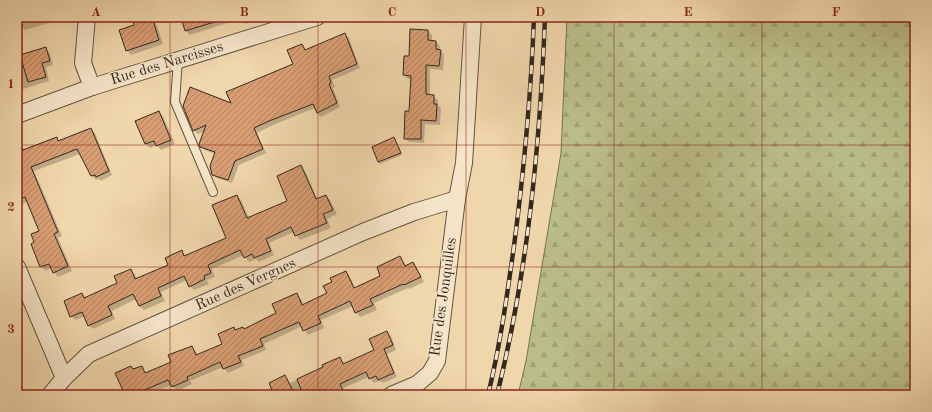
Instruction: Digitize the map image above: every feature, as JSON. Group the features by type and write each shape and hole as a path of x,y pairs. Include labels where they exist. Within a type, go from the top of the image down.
{"street":[{"path":"87,17 83,63 92,87"},
{"name":"Rue des Narcisses","path":"17,115 92,87 317,17"},
{"path":"457,200 464,163 473,17"},
{"name":"Rue des Vergnes","path":"50,395 64,378 89,354 363,232 414,212 457,200"},
{"name":"Rue des Jonquilles","path":"391,395 417,384 430,373 437,361 457,200"},
{"path":"17,267 64,378"}],"lane":[{"path":"178,60 175,102 213,192"}],"green space":[{"path":"567,17 915,17 915,395 518,395 526,361 561,153"}],"building":[{"path":"145,17 152,17 159,40 126,51 119,30 134,25 133,21"},
{"path":"181,17 221,17 221,20 185,31"},
{"path":"410,29 428,30 428,40 436,41 436,49 441,50 439,66 426,65 426,94 434,95 434,104 437,104 436,121 421,120 421,139 404,139 405,111 409,111 411,76 403,75 404,56 409,56"},
{"path":"345,33 357,64 329,76 331,83 329,84 337,103 317,113 313,104 254,128 263,149 235,161 228,180 212,175 210,166 215,152 200,147 199,144 206,125 193,131 183,106 190,87 231,103 226,92 293,64 287,50 302,44 305,50"},
{"path":"46,47 50,61 42,63 46,77 28,82 20,55"},
{"path":"159,111 171,140 156,146 154,141 145,144 135,121"},
{"path":"91,128 109,171 96,177 95,175 91,176 77,149 31,167 58,232 54,234 68,266 53,273 49,264 40,267 31,244 34,242 31,234 39,231 25,197 17,200 17,135 23,150 57,137 58,141"},
{"path":"394,137 401,153 378,162 372,147"},
{"path":"301,165 316,199 326,195 333,210 323,214 327,223 295,236 291,227 266,239 271,251 254,258 252,254 244,258 240,250 208,265 211,273 204,276 205,279 189,287 184,276 158,288 161,296 139,306 133,294 108,306 112,315 88,326 82,312 70,317 64,301 82,293 84,298 117,283 114,276 131,269 135,279 168,265 165,258 182,250 184,256 226,238 212,205 237,195 247,218 287,201 277,176"},
{"path":"400,256 405,266 413,262 421,277 370,299 373,305 355,313 350,301 318,316 321,323 303,331 299,322 260,339 263,346 238,356 241,362 223,369 220,362 187,377 188,380 172,387 168,380 133,395 125,395 115,373 131,366 133,369 142,366 145,373 171,362 168,355 192,346 196,355 222,344 218,334 234,327 235,330 243,327 244,329 276,313 272,304 297,293 302,305 327,293 323,286 332,282 330,278 346,271 354,288 380,276 377,267"},
{"path":"387,331 393,345 384,349 394,373 378,380 376,376 369,379 366,372 340,384 345,395 315,395 313,391 303,395 297,379 340,357 343,364 374,350 369,339"},
{"path":"285,375 293,391 284,395 274,395 269,383"}],"railway":[{"path":"488,395 503,321 518,217 529,103 534,17"},
{"path":"497,395 517,301 531,207 540,112 545,17"}]}
